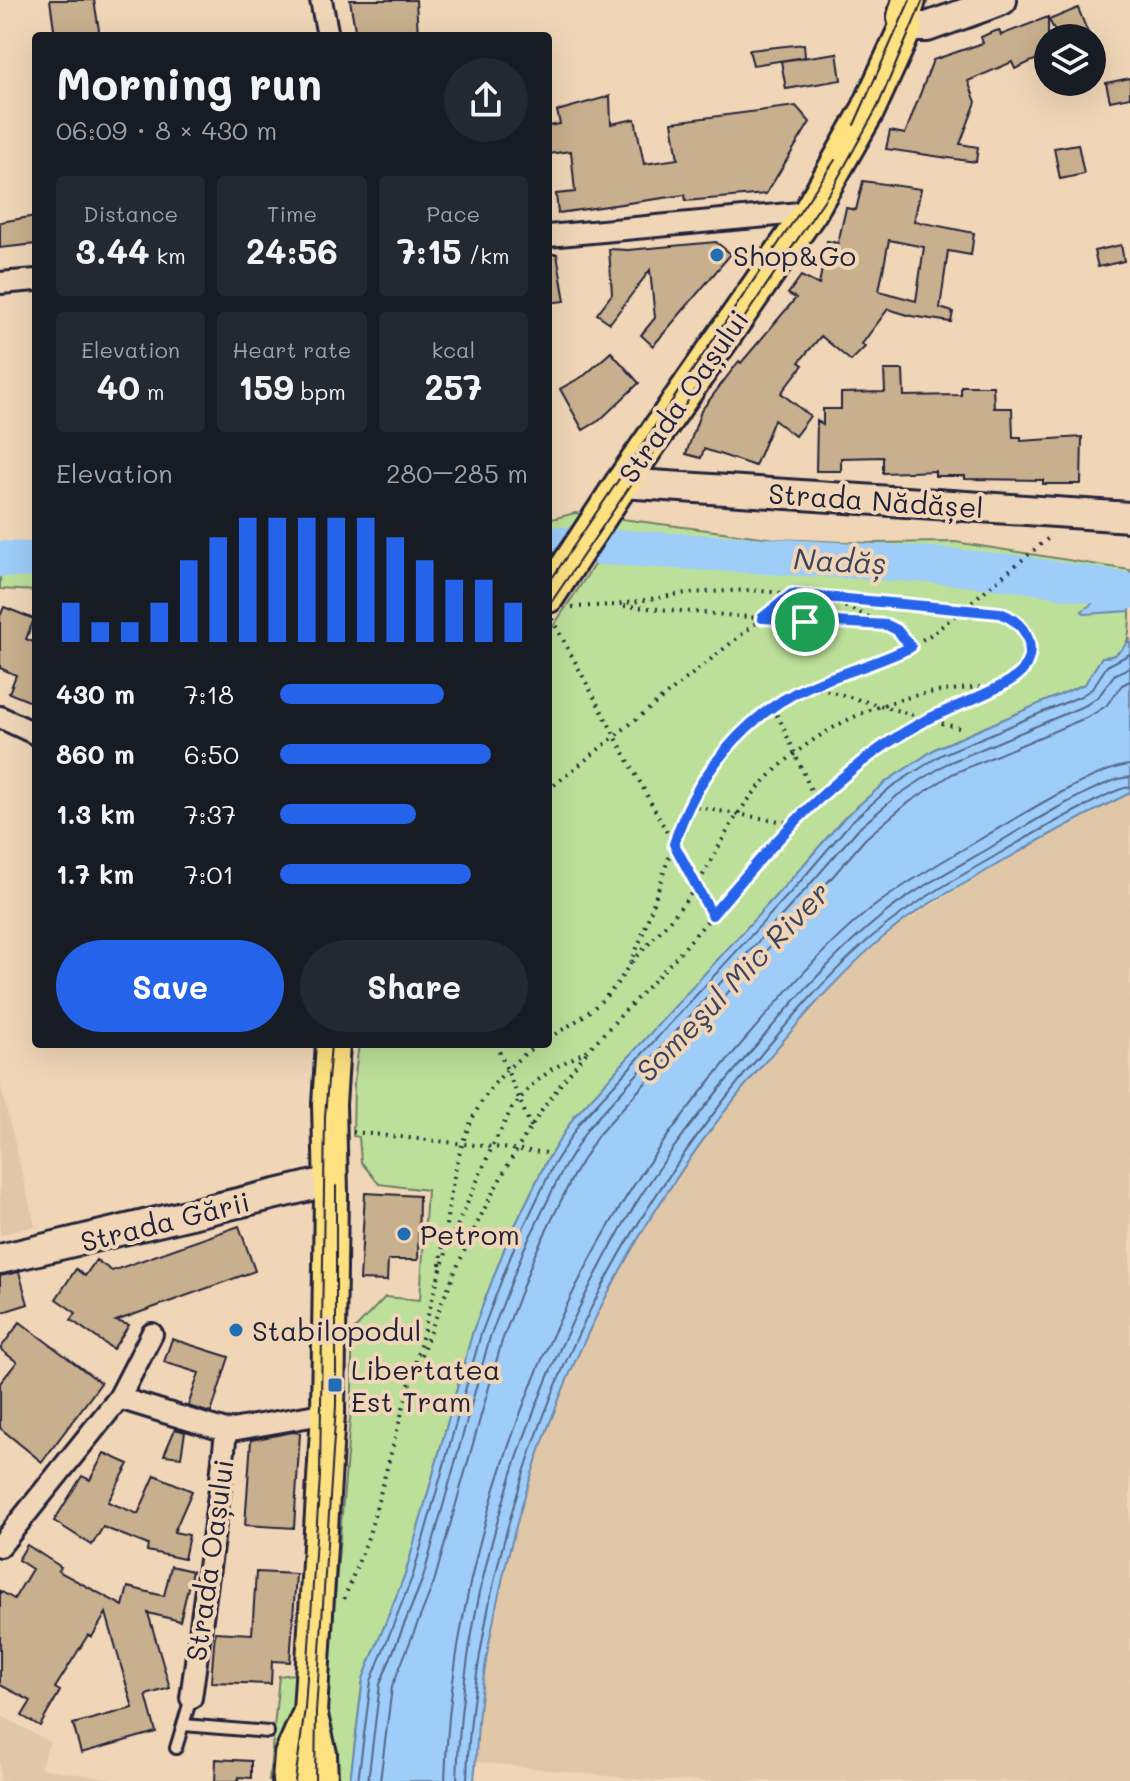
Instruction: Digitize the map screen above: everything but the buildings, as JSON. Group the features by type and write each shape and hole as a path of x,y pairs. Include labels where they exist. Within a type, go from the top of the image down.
{"main road":[{"name":"Strada Oașului","path":"554,604 617,491 810,212 868,110 908,14 922,19 928,0"},
{"path":"321,1781 320,1754 310,1712 328,1413 326,1182 333,1048"},
{"path":"289,1781 291,1755 310,1712"}],"street":[{"path":"321,0 327,32"},
{"path":"887,0 908,14 912,29 935,25 1002,0"},
{"path":"552,236 810,212"},
{"path":"0,283 32,280"},
{"name":"Strada Nădășel","path":"617,491 1130,517"},
{"path":"0,717 32,732"},
{"name":"Strada Gării","path":"0,1259 326,1182"},
{"path":"0,1546 119,1398 152,1334"},
{"path":"119,1398 226,1431"},
{"name":"Strada Oașului","path":"191,1698 226,1431 328,1413"}],"lane":[{"path":"176,1748 191,1698"},
{"path":"184,1725 268,1732"}],"path":[{"path":"552,1035 594,1008 628,966 641,939 689,806 721,756 772,708 811,686 911,647 935,632 1051,536"},
{"path":"414,1372 472,1237 516,1150 567,1075 588,1050 815,799 878,749 928,719 1018,676 1029,656 1026,631 1012,618 1000,613 750,590 686,593 615,605"},
{"path":"552,787 792,594"},
{"path":"818,595 897,630 911,647"},
{"path":"712,915 616,735 554,604 615,605 887,625"},
{"path":"628,966 671,920 696,886 748,799 795,754 851,717 881,706 909,697 1003,684"},
{"path":"811,686 959,728"},
{"path":"772,708 815,799"},
{"path":"689,806 791,823"},
{"path":"498,1048 531,1127"},
{"path":"438,1278 461,1144 480,1101 507,1069 533,1048"},
{"path":"339,1611 360,1565 369,1535 448,1247 492,1147 512,1108 532,1085 552,1069 588,1050"},
{"path":"353,1132 549,1153"}],"shaded area":[{"path":"1130,793 1130,1781 653,1781 476,1762 481,1696 491,1637 507,1561 530,1478 573,1362 603,1299 639,1234 678,1174 727,1106 794,1028 852,967 897,927 1010,856"},
{"path":"0,1083 35,1226 0,1235"},
{"path":"0,1715 50,1742 40,1768 120,1781 0,1781"}],"green space":[{"path":"575,513 776,539 868,543 955,542 1130,570 1130,576 1083,611 1130,611 1129,636 1118,653 1102,657 1085,684 937,748 887,781 845,817 574,1117 546,1162 507,1242 473,1331 406,1572 363,1679 350,1781 269,1781 279,1676 294,1674 328,1678 352,1396 352,1332 385,1297 420,1300 427,1190 379,1184 361,1162 359,1137 353,1136 358,1048 552,1048 552,628 596,562 552,566 552,519"},
{"path":"0,549 32,550 32,591 0,589"}],"water":[{"path":"1130,576 1130,611 1085,614 1082,611"},
{"name":"Someşul Mic River","path":"1130,640 1130,793 935,900 896,927 860,958 795,1026 709,1132 659,1204 615,1279 577,1357 544,1437 518,1520 497,1605 481,1693 474,1781 350,1781 363,1679 406,1572 473,1331 507,1242 546,1162 574,1117 845,817 887,781 937,748 1085,684 1102,657 1115,654"}],"waterway":[{"name":"Nadăș","path":"552,544 932,565 1016,573 1130,591"},
{"name":"Nadăș","path":"0,559 32,560"}],"tram line":[{"path":"854,125 910,0"},
{"path":"552,601 833,187 878,106 923,0"},
{"path":"552,578 835,160"},
{"path":"295,1781 305,1708 320,1476 325,1116 331,1048"},
{"path":"315,1781 316,1712 336,1406 336,1186"}],"place":[{"name":"Shop&Go","path":"717,255"},
{"name":"Petrom","path":"404,1234"},
{"name":"Stabilopodul","path":"236,1330"},
{"name":"Libertatea Est Tram","path":"335,1385"}],"route":[{"path":"792,594 1000,613 1012,618 1026,631 1029,656 1018,676 928,719 855,765 791,823 712,915 674,844 689,806 721,756 761,716 796,694 911,647 905,637 887,625 805,622 762,618 792,594"}]}
